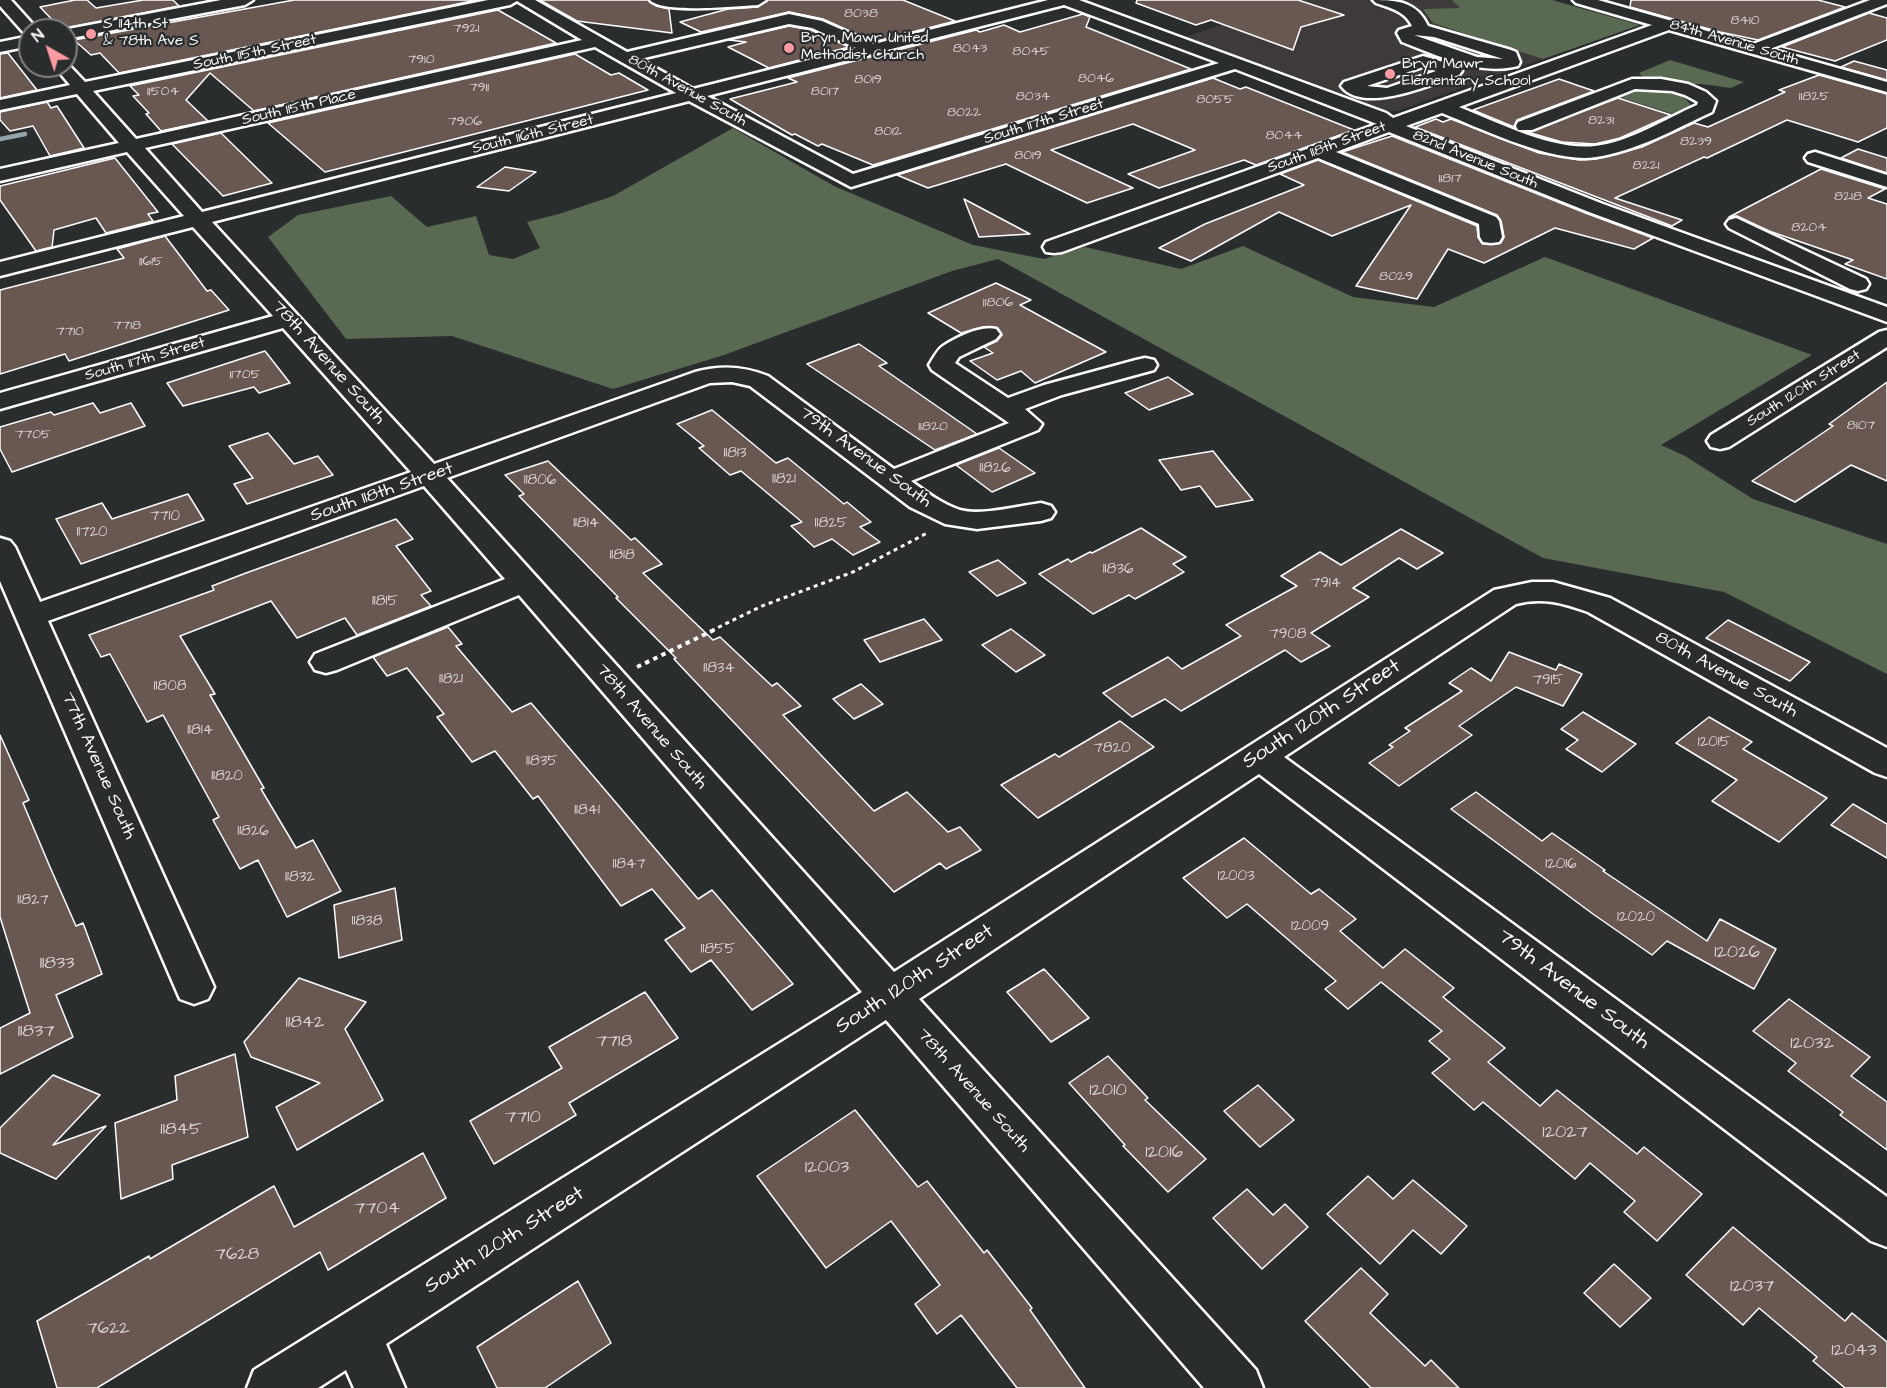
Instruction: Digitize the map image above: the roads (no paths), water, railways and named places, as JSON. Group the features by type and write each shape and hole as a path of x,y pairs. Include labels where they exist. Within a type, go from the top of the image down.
{"street":[{"path":"3,0 19,18"},
{"path":"78,32 245,0"},
{"name":"South 115th Street","path":"78,76 510,0"},
{"name":"80th Avenue South","path":"524,0 690,94 851,181"},
{"path":"658,0 688,4 758,0"},
{"name":"82nd Avenue South","path":"1065,0 1380,117 1389,125 1522,179 1887,315"},
{"name":"South 116th Street","path":"0,269 1065,0"},
{"path":"1381,0 1409,9 1417,18 1421,29"},
{"name":"84th Avenue South","path":"1581,0 1887,87"},
{"path":"1600,6 1617,0"},
{"path":"1754,49 1884,0"},
{"path":"625,57 789,19 816,24 872,49"},
{"name":"South 118th Street","path":"1054,247 1441,106 1512,67 1536,72 1668,25"},
{"path":"1421,29 1436,32 1512,67 1478,62 1408,39 1405,35 1407,31 1421,29"},
{"path":"1184,44 1210,36"},
{"name":"South 115th Place","path":"0,175 598,41"},
{"path":"0,47 18,43"},
{"path":"1344,84 1372,93 1388,93 1478,62"},
{"name":"South 117th Street","path":"851,181 1237,63"},
{"path":"1453,71 1554,66"},
{"name":"South 115th Street","path":"0,105 69,78"},
{"name":"78th Avenue South","path":"73,78 130,146 430,476 889,997 1238,1388"},
{"path":"1441,106 1548,146 1583,152 1614,147 1706,108 1707,100 1700,94 1659,84 1632,84 1525,126"},
{"path":"1317,151 1489,221 1491,237"},
{"path":"1815,158 1887,181"},
{"path":"1736,224 1887,298"},
{"name":"South 117th Street","path":"0,401 289,319"},
{"path":"892,479 1029,424 941,365 950,352 988,334"},
{"name":"South 120th Street","path":"1720,441 1887,337"},
{"path":"1005,408 1053,390 1145,365"},
{"name":"South 118th Street","path":"32,616 704,377 732,374"},
{"name":"79th Avenue South","path":"732,374 746,375 759,381 920,501 945,515 977,520 1041,512"},
{"name":"77th Avenue South","path":"0,547 194,987"},
{"path":"326,662 524,582"},
{"name":"South 120th Street","path":"272,1388 889,997 1505,597 1531,589 1562,592"},
{"name":"80th Avenue South","path":"1562,592 1599,605 1887,764"},
{"name":"79th Avenue South","path":"1259,756 1887,1225"},
{"path":"356,1335 380,1388"}],"waterway":[{"path":"0,139 25,134"}],"place":[{"name":"S 114th St & 78th Ave S","path":"91,34"},
{"name":"Bryn Mawr United Methodist Church","path":"789,48"},
{"name":"Bryn Mawr Elementary School","path":"1390,74"}]}
